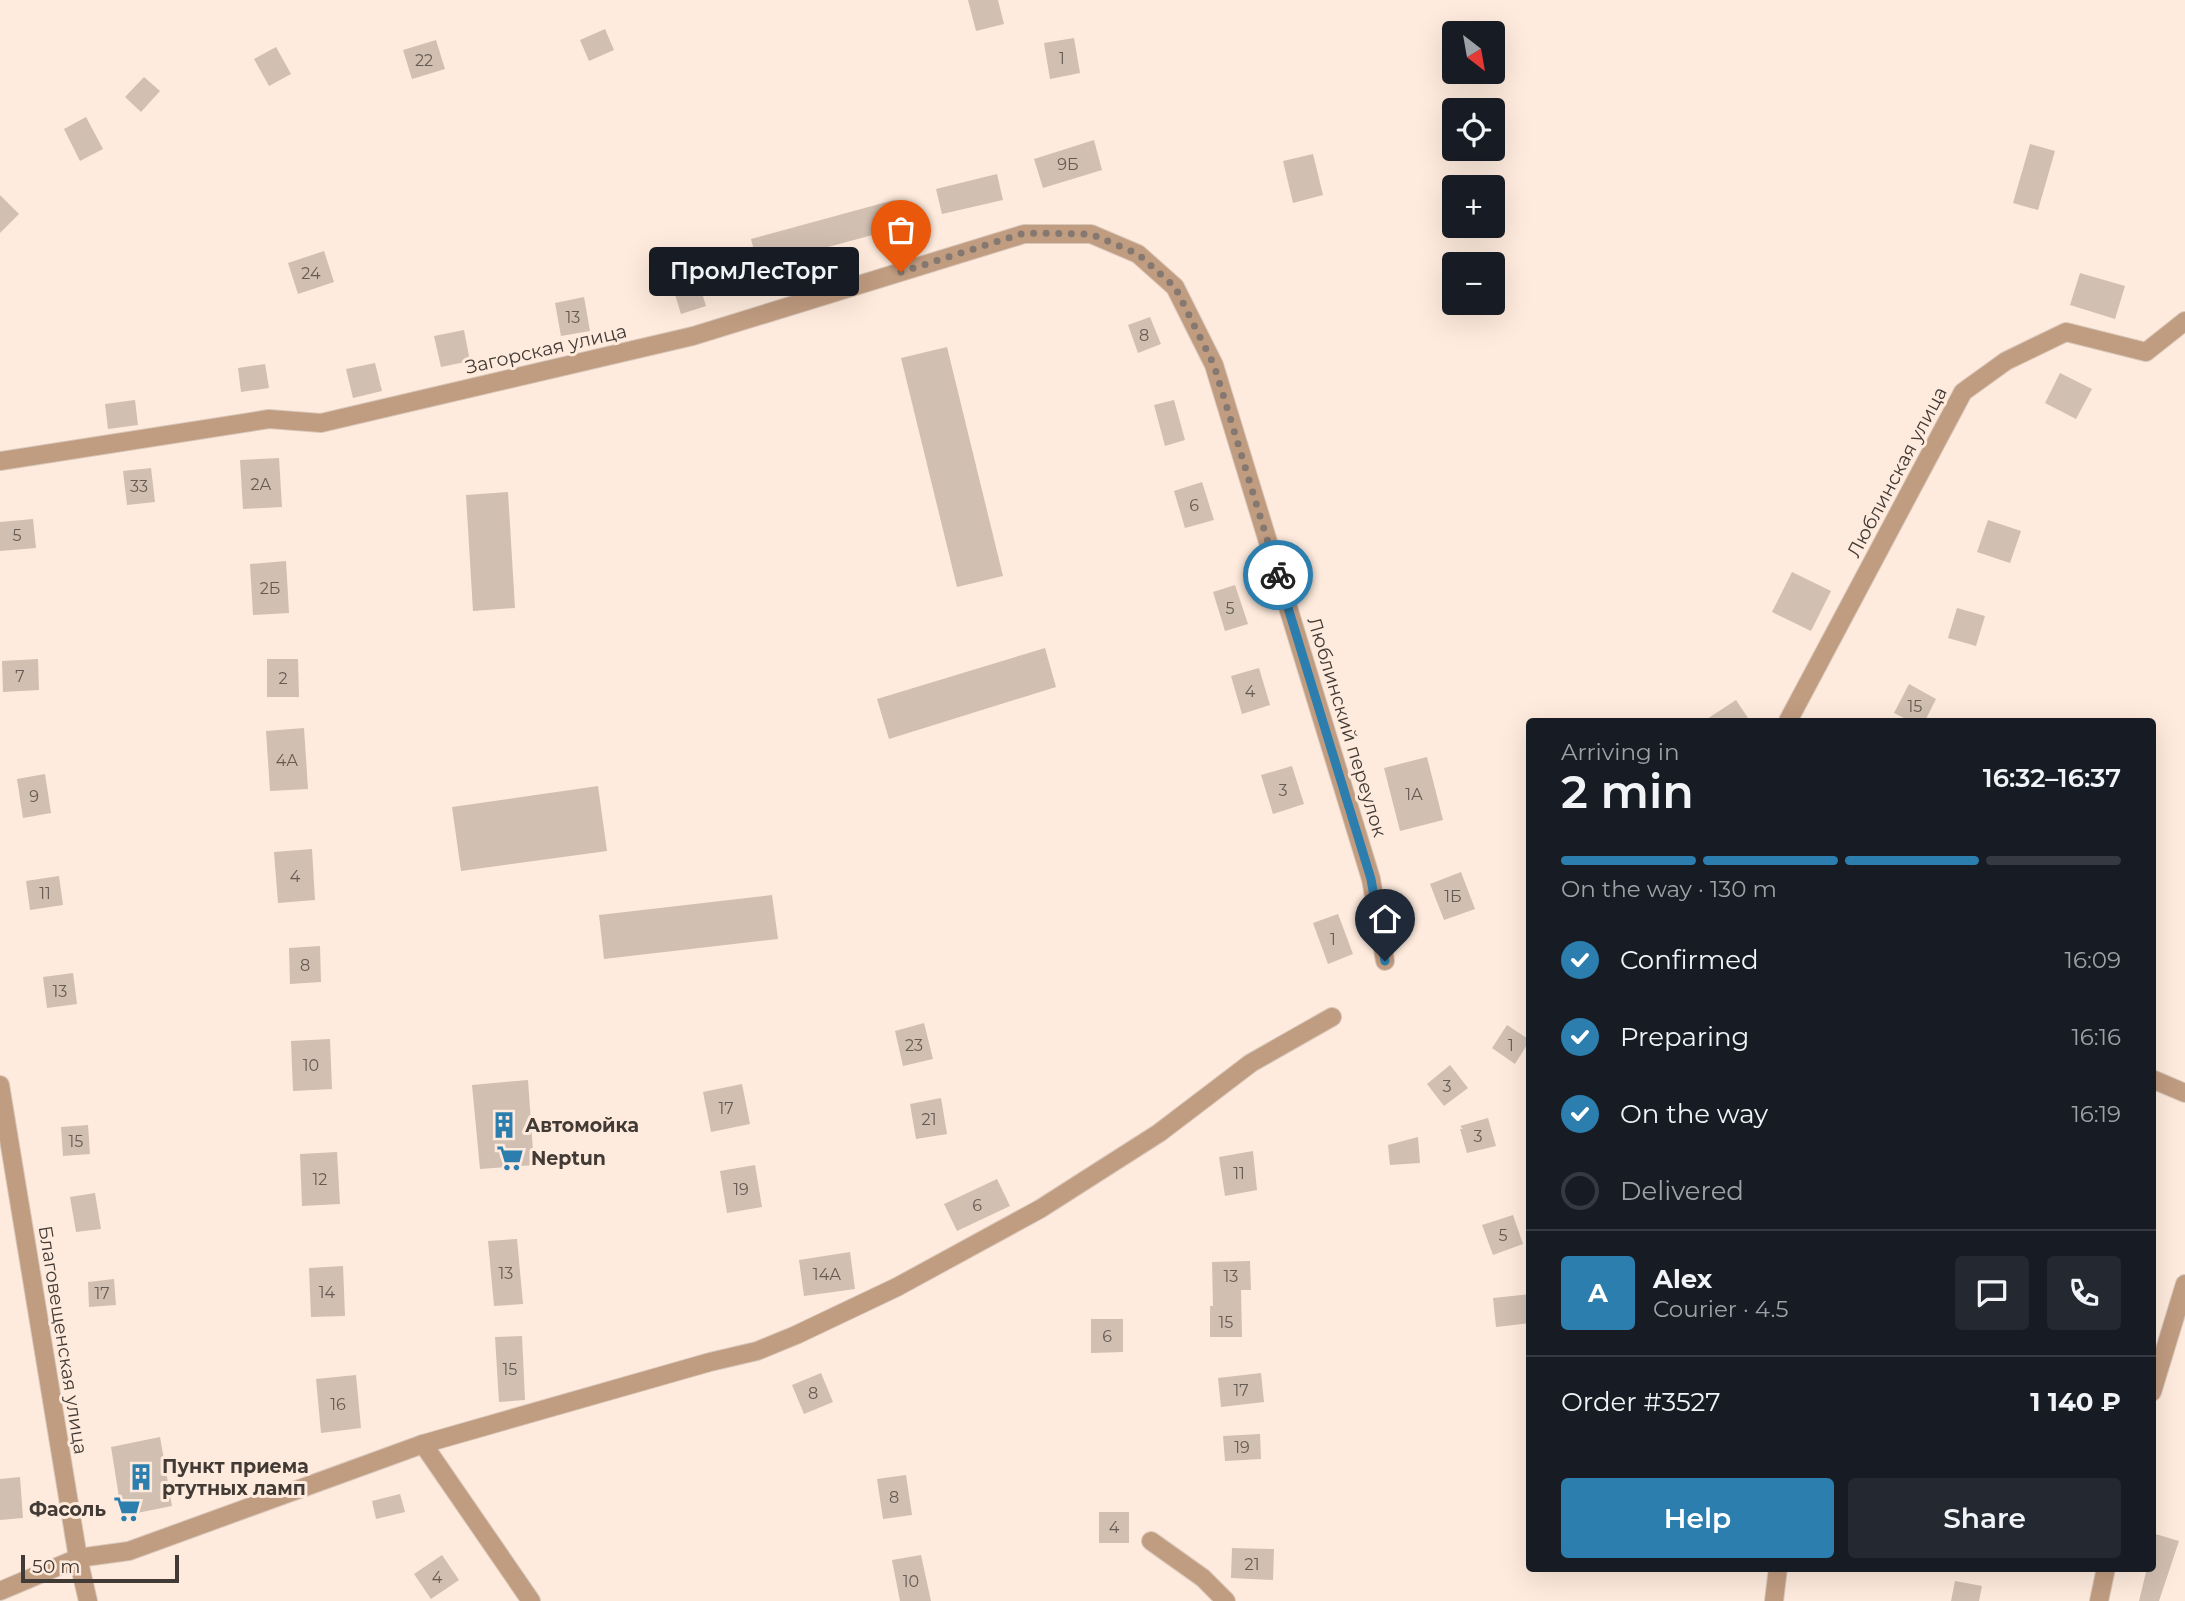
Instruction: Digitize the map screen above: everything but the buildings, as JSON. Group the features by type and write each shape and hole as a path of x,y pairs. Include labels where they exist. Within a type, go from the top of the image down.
{"street":[{"name":"Загорская улица","path":"0,460 269,419 321,423 693,336 1024,233 1091,234"},
{"name":"Люблинский переулок","path":"1091,234 1138,254 1175,287 1214,365 1371,879 1385,961"},
{"name":"Люблинская улица","path":"1790,718 1963,392 2006,361 2066,332 2146,352 2185,321"},
{"path":"0,1591 78,1558 129,1551 423,1444 757,1351 796,1335 897,1287 1040,1209 1159,1133 1251,1063 1332,1017"},
{"path":"2156,1081 2185,1093"},
{"name":"Благовещенская улица","path":"0,1085 78,1558 89,1601"},
{"path":"2156,1379 2185,1284"},
{"path":"423,1444 530,1601"},
{"path":"1151,1541 1203,1578 1226,1601"},
{"path":"1774,1601 1778,1572"},
{"path":"2099,1601 2105,1572"}],"way so far":[{"path":"901,272 1024,233 1091,234 1138,254 1175,287 1214,365 1278,575"}],"place":[{"name":"ПромЛесТорг","path":"901,272"},
{"name":"Автомойка","path":"504,1125"},
{"name":"Neptun","path":"510,1158"},
{"name":"Пункт приема ртутных ламп","path":"141,1477"},
{"name":"Фасоль","path":"127,1509"}],"route":[{"path":"1278,575 1371,879 1385,961"}]}
